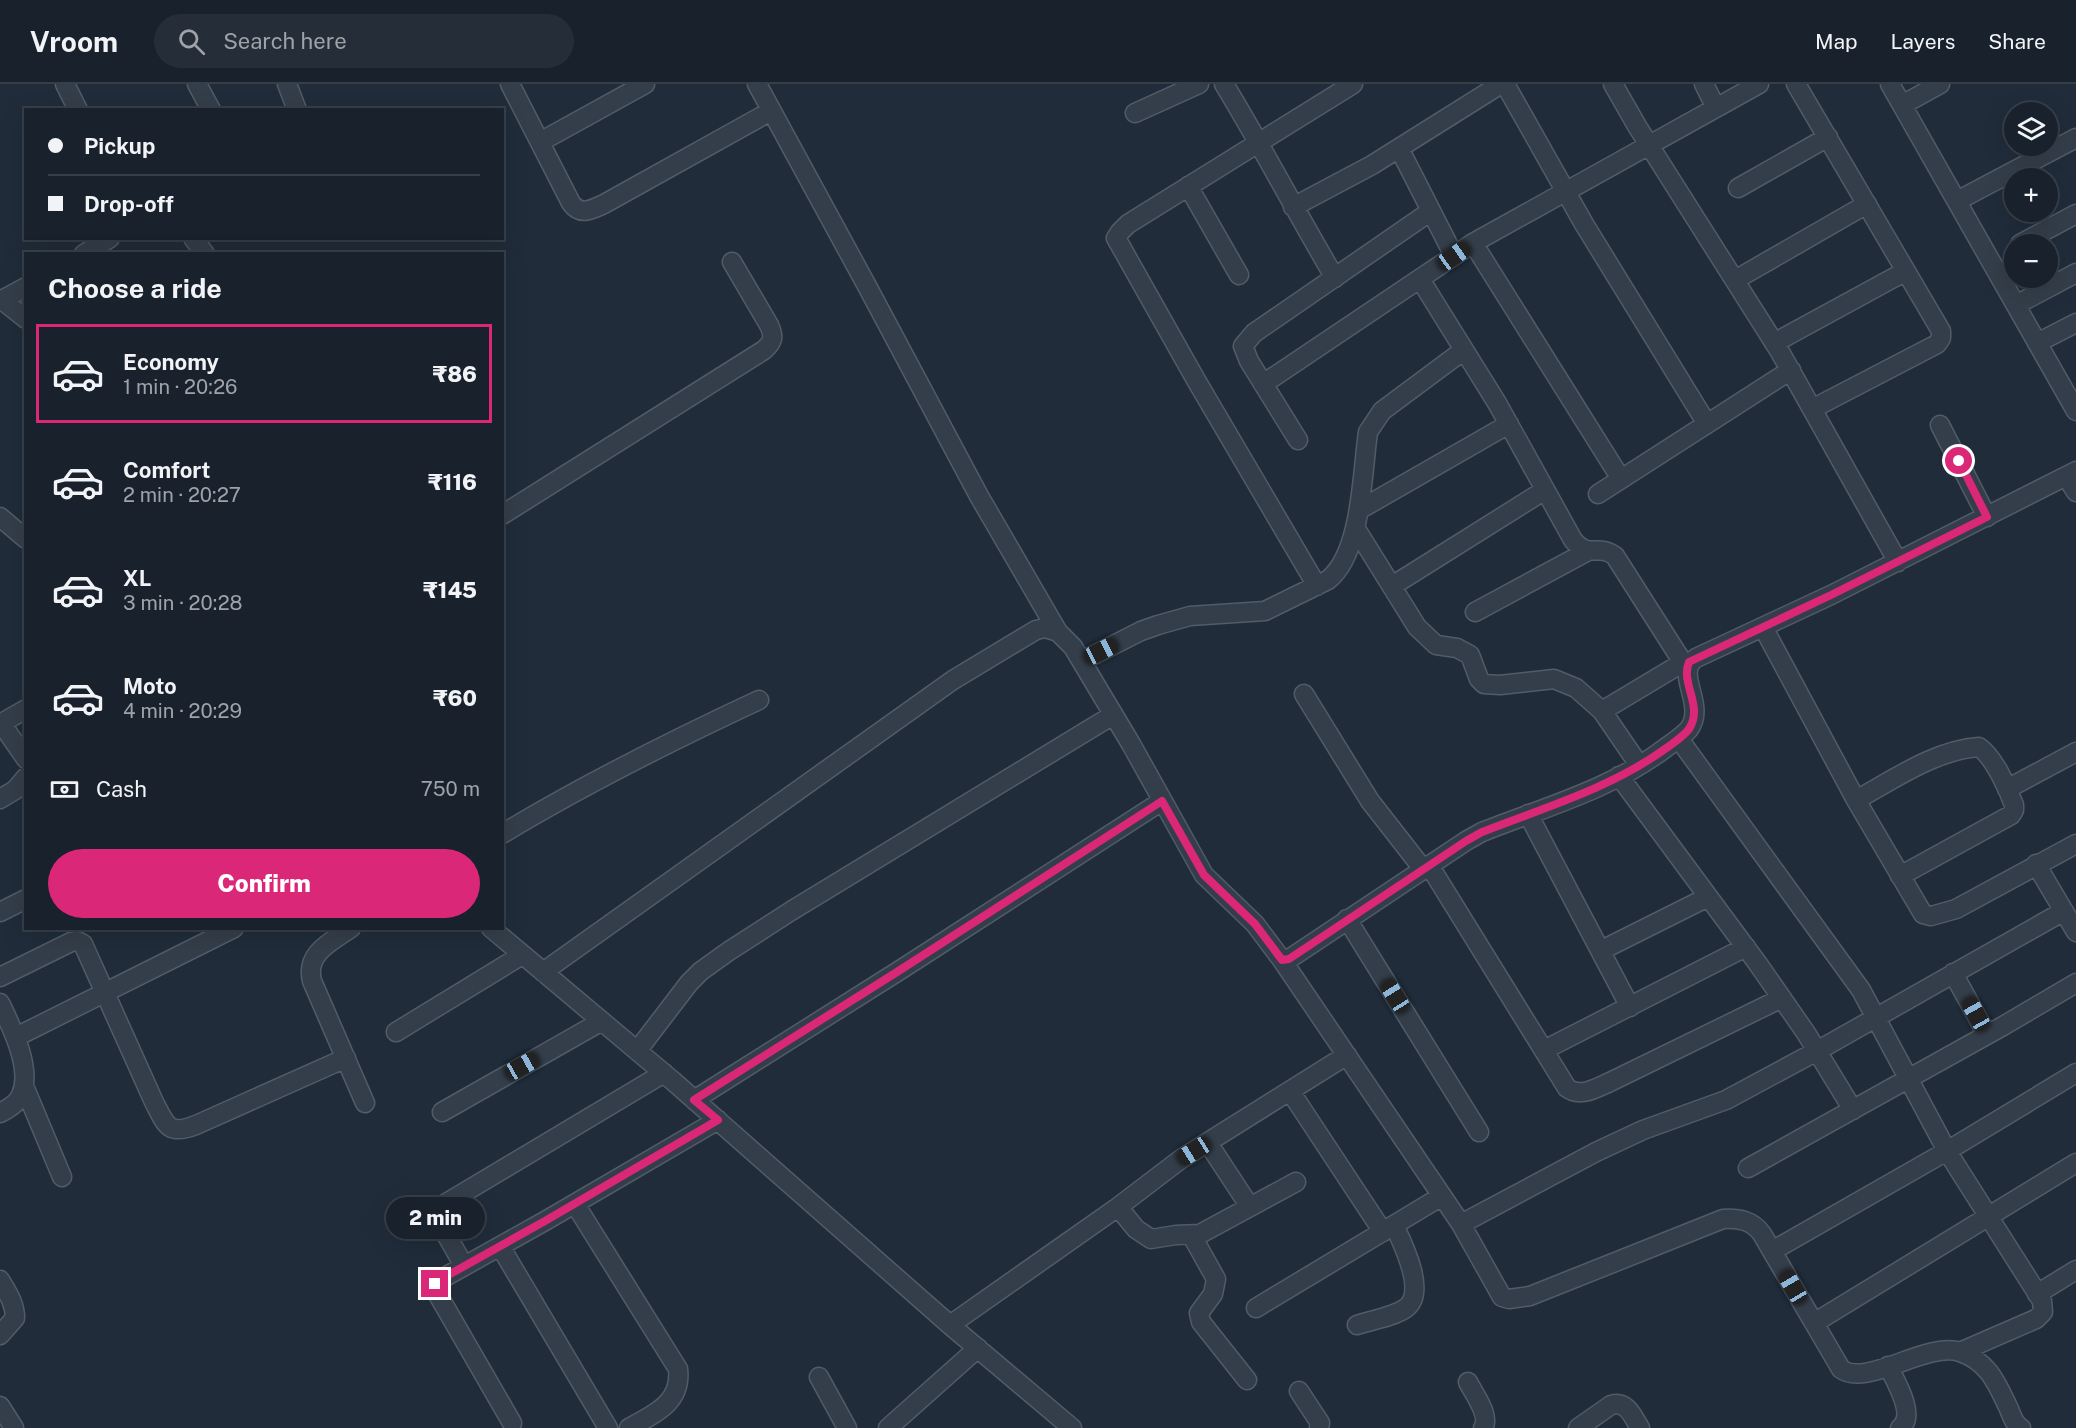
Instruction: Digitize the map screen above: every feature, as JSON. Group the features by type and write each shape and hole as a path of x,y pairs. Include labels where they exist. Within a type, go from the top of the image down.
{"street":[{"path":"65,84 77,108"},
{"path":"197,84 210,108"},
{"path":"287,84 296,108"},
{"path":"510,84 571,203 575,209 582,212 604,204 771,111"},
{"path":"540,142 645,84"},
{"path":"757,84 979,496 1058,632 1073,647 1082,661 1204,875 1255,924 1282,960 1461,1224 1502,1297 1509,1299 1530,1296 1723,1220 1740,1219 1750,1222 1762,1234 1841,1369 1846,1373 1864,1374 1941,1351 1960,1352 1983,1364 1992,1374 2013,1418 2021,1428"},
{"path":"1135,113 1199,84"},
{"path":"1224,84 1335,278"},
{"path":"1317,586 1224,429 1116,238 1128,224 1353,84"},
{"path":"1293,207 1372,165 1503,84 1707,424"},
{"path":"1613,84 1791,370 1898,562"},
{"path":"1704,84 1716,108"},
{"path":"1263,384 1473,243 1760,84"},
{"path":"1796,84 1941,331 1941,338 1937,344 1812,409"},
{"path":"1890,84 2076,411"},
{"path":"1902,105 1940,84"},
{"path":"1738,188 1828,137"},
{"path":"1957,201 2076,138"},
{"path":"1399,148 1454,256"},
{"path":"1188,186 1239,275"},
{"path":"1735,280 1867,204"},
{"path":"1298,440 1244,352 1243,346 1254,333 1431,211"},
{"path":"2039,234 2076,214"},
{"path":"87,252 107,240"},
{"path":"1473,243 1622,479"},
{"path":"1990,261 2004,253"},
{"path":"504,514 772,343 774,335 732,262"},
{"path":"1774,343 1906,271"},
{"path":"2016,305 2076,273"},
{"path":"1282,960 1289,959 1482,832 1591,790 1639,765 1679,739 1689,728 1694,716 1695,704 1684,666 1615,556 1607,550 1581,549 1573,540 1509,424 1420,279"},
{"path":"24,288 1,301 24,318"},
{"path":"2037,343 2076,323"},
{"path":"1082,661 1141,631 1190,616 1250,614 1265,611 1317,586 1336,573 1356,529 1368,432 1372,423 1382,411 1464,350"},
{"path":"1598,494 1791,370"},
{"path":"1359,510 1509,424"},
{"path":"1940,424 1987,517"},
{"path":"1602,711 1696,658 1987,517 2073,480"},
{"path":"1392,586 1545,490"},
{"path":"0,517 24,537"},
{"path":"1356,529 1417,627 1430,641 1436,645 1457,648 1470,655 1479,680 1484,684 1500,685 1554,679 1576,688 1602,711 1639,765"},
{"path":"1475,612 1588,551"},
{"path":"1763,627 1856,800 1923,914 1931,916 1956,909 2076,844"},
{"path":"543,972 953,680 1036,630 1045,628 1058,632"},
{"path":"1304,694 1370,801 1426,867 1567,1088 1579,1093 1588,1092 1782,998"},
{"path":"504,833 674,740 759,700"},
{"path":"24,710 1,723 24,756"},
{"path":"637,1051 689,983 701,971 729,951 790,911 1113,715"},
{"path":"1679,739 1861,990 1947,1151 2042,1301 2043,1312 2036,1319 1960,1352"},
{"path":"1856,800 1923,764 1972,747 1979,747 1985,751 2014,805 2011,816 1900,876"},
{"path":"2007,789 2076,752"},
{"path":"1619,776 1782,998 1853,1110"},
{"path":"0,800 15,790 24,779"},
{"path":"694,1100 1162,801"},
{"path":"1528,814 1602,950 1630,1007"},
{"path":"2036,864 2076,932"},
{"path":"1602,950 1708,897"},
{"path":"0,912 24,900"},
{"path":"1461,1224 1596,1152 1643,1130 1726,1100 1817,1052 2064,911"},
{"path":"1347,919 1479,1132"},
{"path":"16,1036 230,930"},
{"path":"348,930 315,956 310,971 365,1103"},
{"path":"493,930 664,1073 950,1325 1072,1428"},
{"path":"0,977 71,942 77,941 83,944 154,1102 165,1123 176,1130 196,1125 346,1058"},
{"path":"1544,1050 1746,947"},
{"path":"396,1032 522,955"},
{"path":"1953,973 1987,1035"},
{"path":"1748,1168 2076,983"},
{"path":"0,1003 16,1036 24,1072 24,1086 62,1177"},
{"path":"442,1112 602,1021"},
{"path":"950,1325 1118,1208 1181,1159 1347,1055"},
{"path":"464,1266 437,1218 438,1211 443,1205 664,1073"},
{"path":"1772,1251 1947,1151 2076,1073"},
{"path":"0,1113 17,1101 24,1086"},
{"path":"1290,1091 1388,1229 1403,1245 1415,1283 1414,1298 1405,1308 1357,1325"},
{"path":"512,1423 437,1293 435,1284 718,1120"},
{"path":"1208,1143 1250,1207"},
{"path":"1814,1323 2076,1163"},
{"path":"1118,1208 1136,1229 1152,1239 1176,1235 1192,1236 1200,1234 1296,1182"},
{"path":"1256,1308 1442,1196"},
{"path":"575,1204 678,1369 679,1381 676,1392 667,1404 628,1428"},
{"path":"1192,1236 1216,1279 1213,1294 1199,1313 1202,1322 1247,1380"},
{"path":"501,1246 608,1428"},
{"path":"2037,1294 2076,1270"},
{"path":"0,1280 15,1309 15,1318 0,1335"},
{"path":"888,1428 978,1348"},
{"path":"1888,1366 1906,1410 1906,1419 1900,1428"},
{"path":"819,1377 847,1428"},
{"path":"1468,1382 1485,1416 1486,1424 1483,1428"},
{"path":"1299,1391 1320,1423 1319,1428"},
{"path":"1578,1428 1611,1405 1618,1403 1625,1406 1640,1428"},
{"path":"0,1406 14,1428"}],"route":[{"path":"435,1284 718,1120 694,1100 1162,801 1204,875 1255,924 1282,960 1289,959 1466,841 1482,832 1591,790 1649,761 1679,739 1689,728 1694,716 1695,704 1687,669 1689,662 1831,595 1987,517 1959,461"}]}
